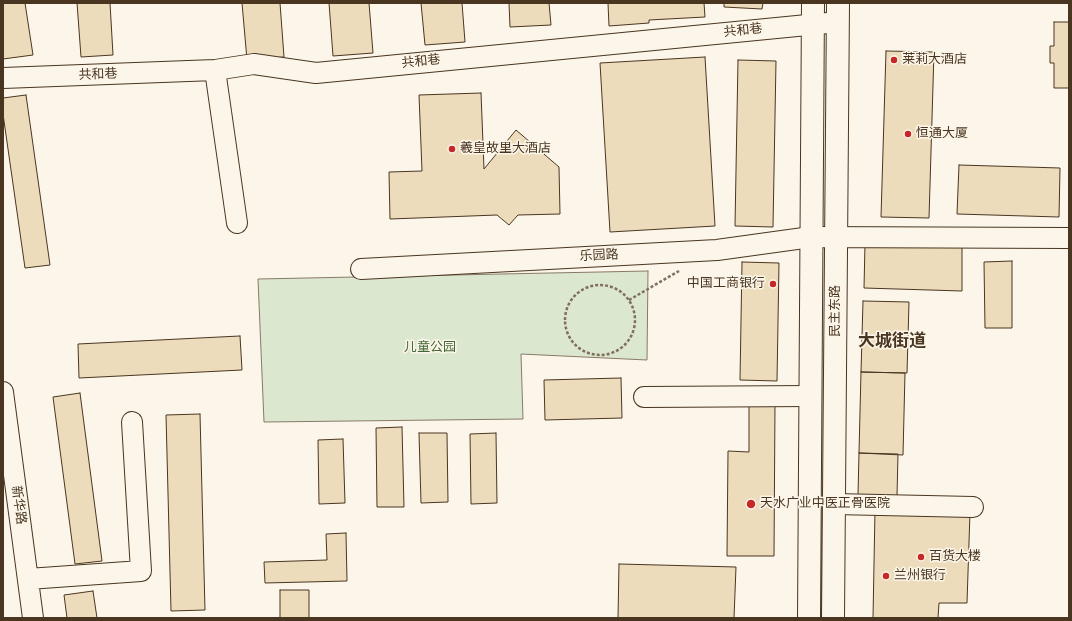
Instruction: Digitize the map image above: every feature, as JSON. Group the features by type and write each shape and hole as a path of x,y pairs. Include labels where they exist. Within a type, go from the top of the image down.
{"main road":[{"name":"民主东路","path":"809,618 813,3"},
{"name":"民主东路","path":"834,618 838,13"}],"street":[{"name":"共和巷","path":"3,78 215,70 254,64 316,72 813,25 838,13"},
{"path":"215,70 237,223"},
{"name":"乐园路","path":"361,269 717,250 811,238 1069,238"},
{"name":"新华路","path":"3,392 33,618"},
{"path":"644,398 810,396"},
{"path":"28,579 141,571 132,422"},
{"path":"834,504 974,507"}],"path":[{"path":"629,300 683,269"},
{"path":"593,285 606,285 619,290 629,300 634,312 635,326 629,339 620,349 607,354 593,354 581,349 571,339 565,327 566,313 571,300 580,290 593,285"}],"green space":[{"name":"儿童公园","path":"648,271 647,360 521,354 523,419 264,422 258,279"}],"building":[{"path":"3,3 25,3 33,55 3,59"},
{"path":"77,3 110,3 113,55 81,57"},
{"path":"242,3 280,3 284,57 247,60"},
{"path":"329,3 369,3 373,53 333,56"},
{"path":"421,3 462,3 465,42 425,45"},
{"path":"509,3 549,3 551,25 510,27"},
{"path":"608,3 704,3 705,17 649,20 649,23 609,26"},
{"path":"724,3 763,3 762,9 724,7"},
{"path":"1054,22 1069,22 1069,88 1054,88 1054,63 1050,63 1050,46 1054,46"},
{"name":"恒通大厦","path":"886,51 934,52 929,218 881,217"},
{"path":"705,57 715,226 610,232 600,63"},
{"path":"738,60 776,61 773,227 735,226"},
{"name":"羲皇故里大酒店","path":"481,93 484,169 516,130 559,167 560,214 518,215 509,225 497,215 390,219 389,172 422,171 419,95"},
{"path":"26,95 50,265 25,268 3,114 3,98"},
{"path":"959,165 1060,168 1059,217 957,214"},
{"path":"865,244 962,246 962,291 864,288"},
{"path":"1012,261 1012,328 985,328 984,262"},
{"path":"742,262 779,263 777,381 740,380"},
{"path":"863,301 909,302 907,373 861,372"},
{"path":"240,336 242,370 79,378 78,344"},
{"path":"861,372 905,373 903,455 859,453"},
{"path":"621,378 622,418 545,420 544,380"},
{"path":"80,393 102,561 75,564 53,397"},
{"name":"天水广业中医正骨医院","path":"749,403 775,403 774,556 727,556 728,451 749,452"},
{"path":"200,414 205,610 171,611 166,415"},
{"path":"402,427 404,507 377,507 376,428"},
{"path":"419,433 447,433 448,502 421,503"},
{"path":"496,433 497,503 471,504 470,434"},
{"path":"343,439 345,503 319,504 318,440"},
{"path":"859,453 898,454 897,496 858,495"},
{"name":"百货大楼","path":"875,510 970,512 967,603 939,603 938,618 873,618"},
{"path":"346,533 347,581 265,583 264,562 327,560 326,534"},
{"path":"619,564 736,567 734,618 618,618"},
{"path":"280,590 309,590 309,618 280,618"},
{"path":"93,591 97,618 67,618 64,595"}],"place":[{"name":"莱莉大酒店","path":"894,60"},
{"name":"恒通大厦","path":"908,134"},
{"name":"羲皇故里大酒店","path":"452,149"},
{"name":"中国工商银行","path":"773,284"},
{"name":"天水广业中医正骨医院","path":"751,504"},
{"name":"百货大楼","path":"921,557"},
{"name":"兰州银行","path":"886,576"}],"district":[{"name":"大城街道","path":"892,342"}]}
